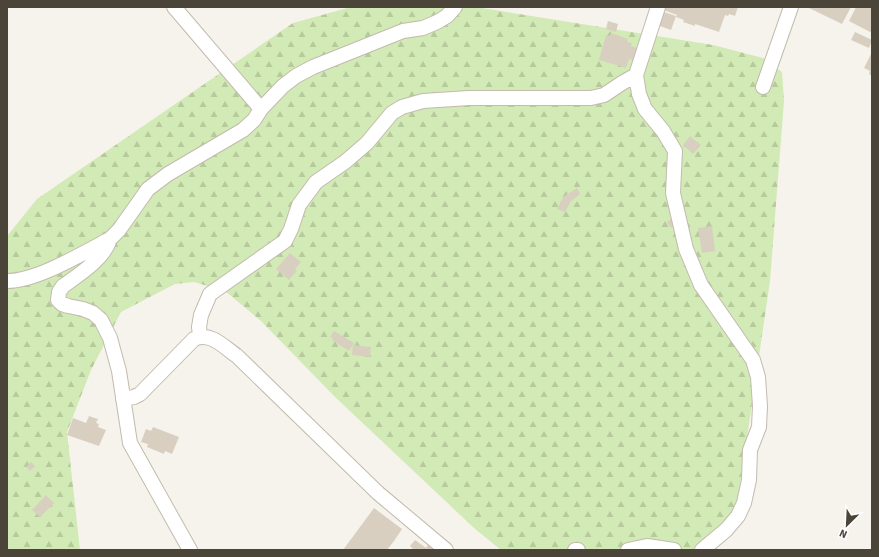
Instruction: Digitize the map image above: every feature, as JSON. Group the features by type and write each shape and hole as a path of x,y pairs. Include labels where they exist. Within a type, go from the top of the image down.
{"street":[{"path":"174,7 261,109"},
{"path":"7,282 14,282 40,274 110,239 119,230 148,189 168,174 243,130 254,120 261,109 283,86 296,76 313,67 404,31 423,28 430,25 447,16 455,7"},
{"path":"658,7 636,75 639,94 645,110 663,131 675,151 674,193 686,248 700,285 753,360 758,377 760,406 758,427 750,450 749,480 744,503 738,516 726,530 702,550"},
{"path":"763,87 791,7"},
{"path":"200,336 199,327 201,315 210,294 285,241 299,206 316,182 367,143 392,113 402,107 423,101 469,98 591,98 604,95 636,75"},
{"path":"110,239 108,247 102,256 63,286 58,296 58,300 62,304 93,313 101,320 110,338 119,371 130,443 190,550"},
{"path":"123,398 134,397 140,394 194,339 200,336 206,336 218,342 236,356 378,493 446,550"},
{"path":"628,550 647,546 674,550"}],"green space":[{"path":"351,7 476,7 713,45 763,58 782,72 784,101 770,281 738,499 716,550 501,550 474,528 334,396 261,321 225,291 194,282 175,284 121,312 91,370 67,432 80,550 7,550 7,236 37,199 293,23"}],"building":[{"path":"662,7 738,7 735,16 729,14 728,16 725,15 719,32 695,24 695,26 683,22 684,20 676,17 677,15 661,9"},
{"path":"809,7 851,7 842,24"},
{"path":"856,7 872,7 872,33 849,21"},
{"path":"661,11 676,16 671,30 657,25"},
{"path":"608,21 618,24 616,32 606,29"},
{"path":"855,32 872,40 869,48 851,40"},
{"path":"611,33 628,39 627,42 632,43 631,46 640,49 635,61 629,59 626,68 599,60 606,35 610,36"},
{"path":"872,52 872,76 869,74 870,71 864,68"},
{"path":"690,136 701,145 693,154 683,145"},
{"path":"577,188 580,194 571,201 565,212 557,209 563,197"},
{"path":"671,219 675,225 671,228 667,222"},
{"path":"712,226 715,251 702,253 698,228"},
{"path":"290,253 301,262 295,269 297,271 289,280 276,269"},
{"path":"334,331 354,343 349,351 332,340 333,338 330,337"},
{"path":"353,345 371,347 370,357 352,355"},
{"path":"89,416 98,419 96,423 99,424 98,427 106,430 99,446 67,435 73,418 86,423"},
{"path":"153,427 179,437 172,454 165,451 164,454 147,447 148,444 141,442 146,429 151,431"},
{"path":"31,462 35,466 30,471 26,467"},
{"path":"46,495 54,503 40,517 32,510"},
{"path":"374,508 402,529 394,541 387,550 343,550"},
{"path":"415,540 426,548 428,545 434,550 414,550 410,546"}]}
